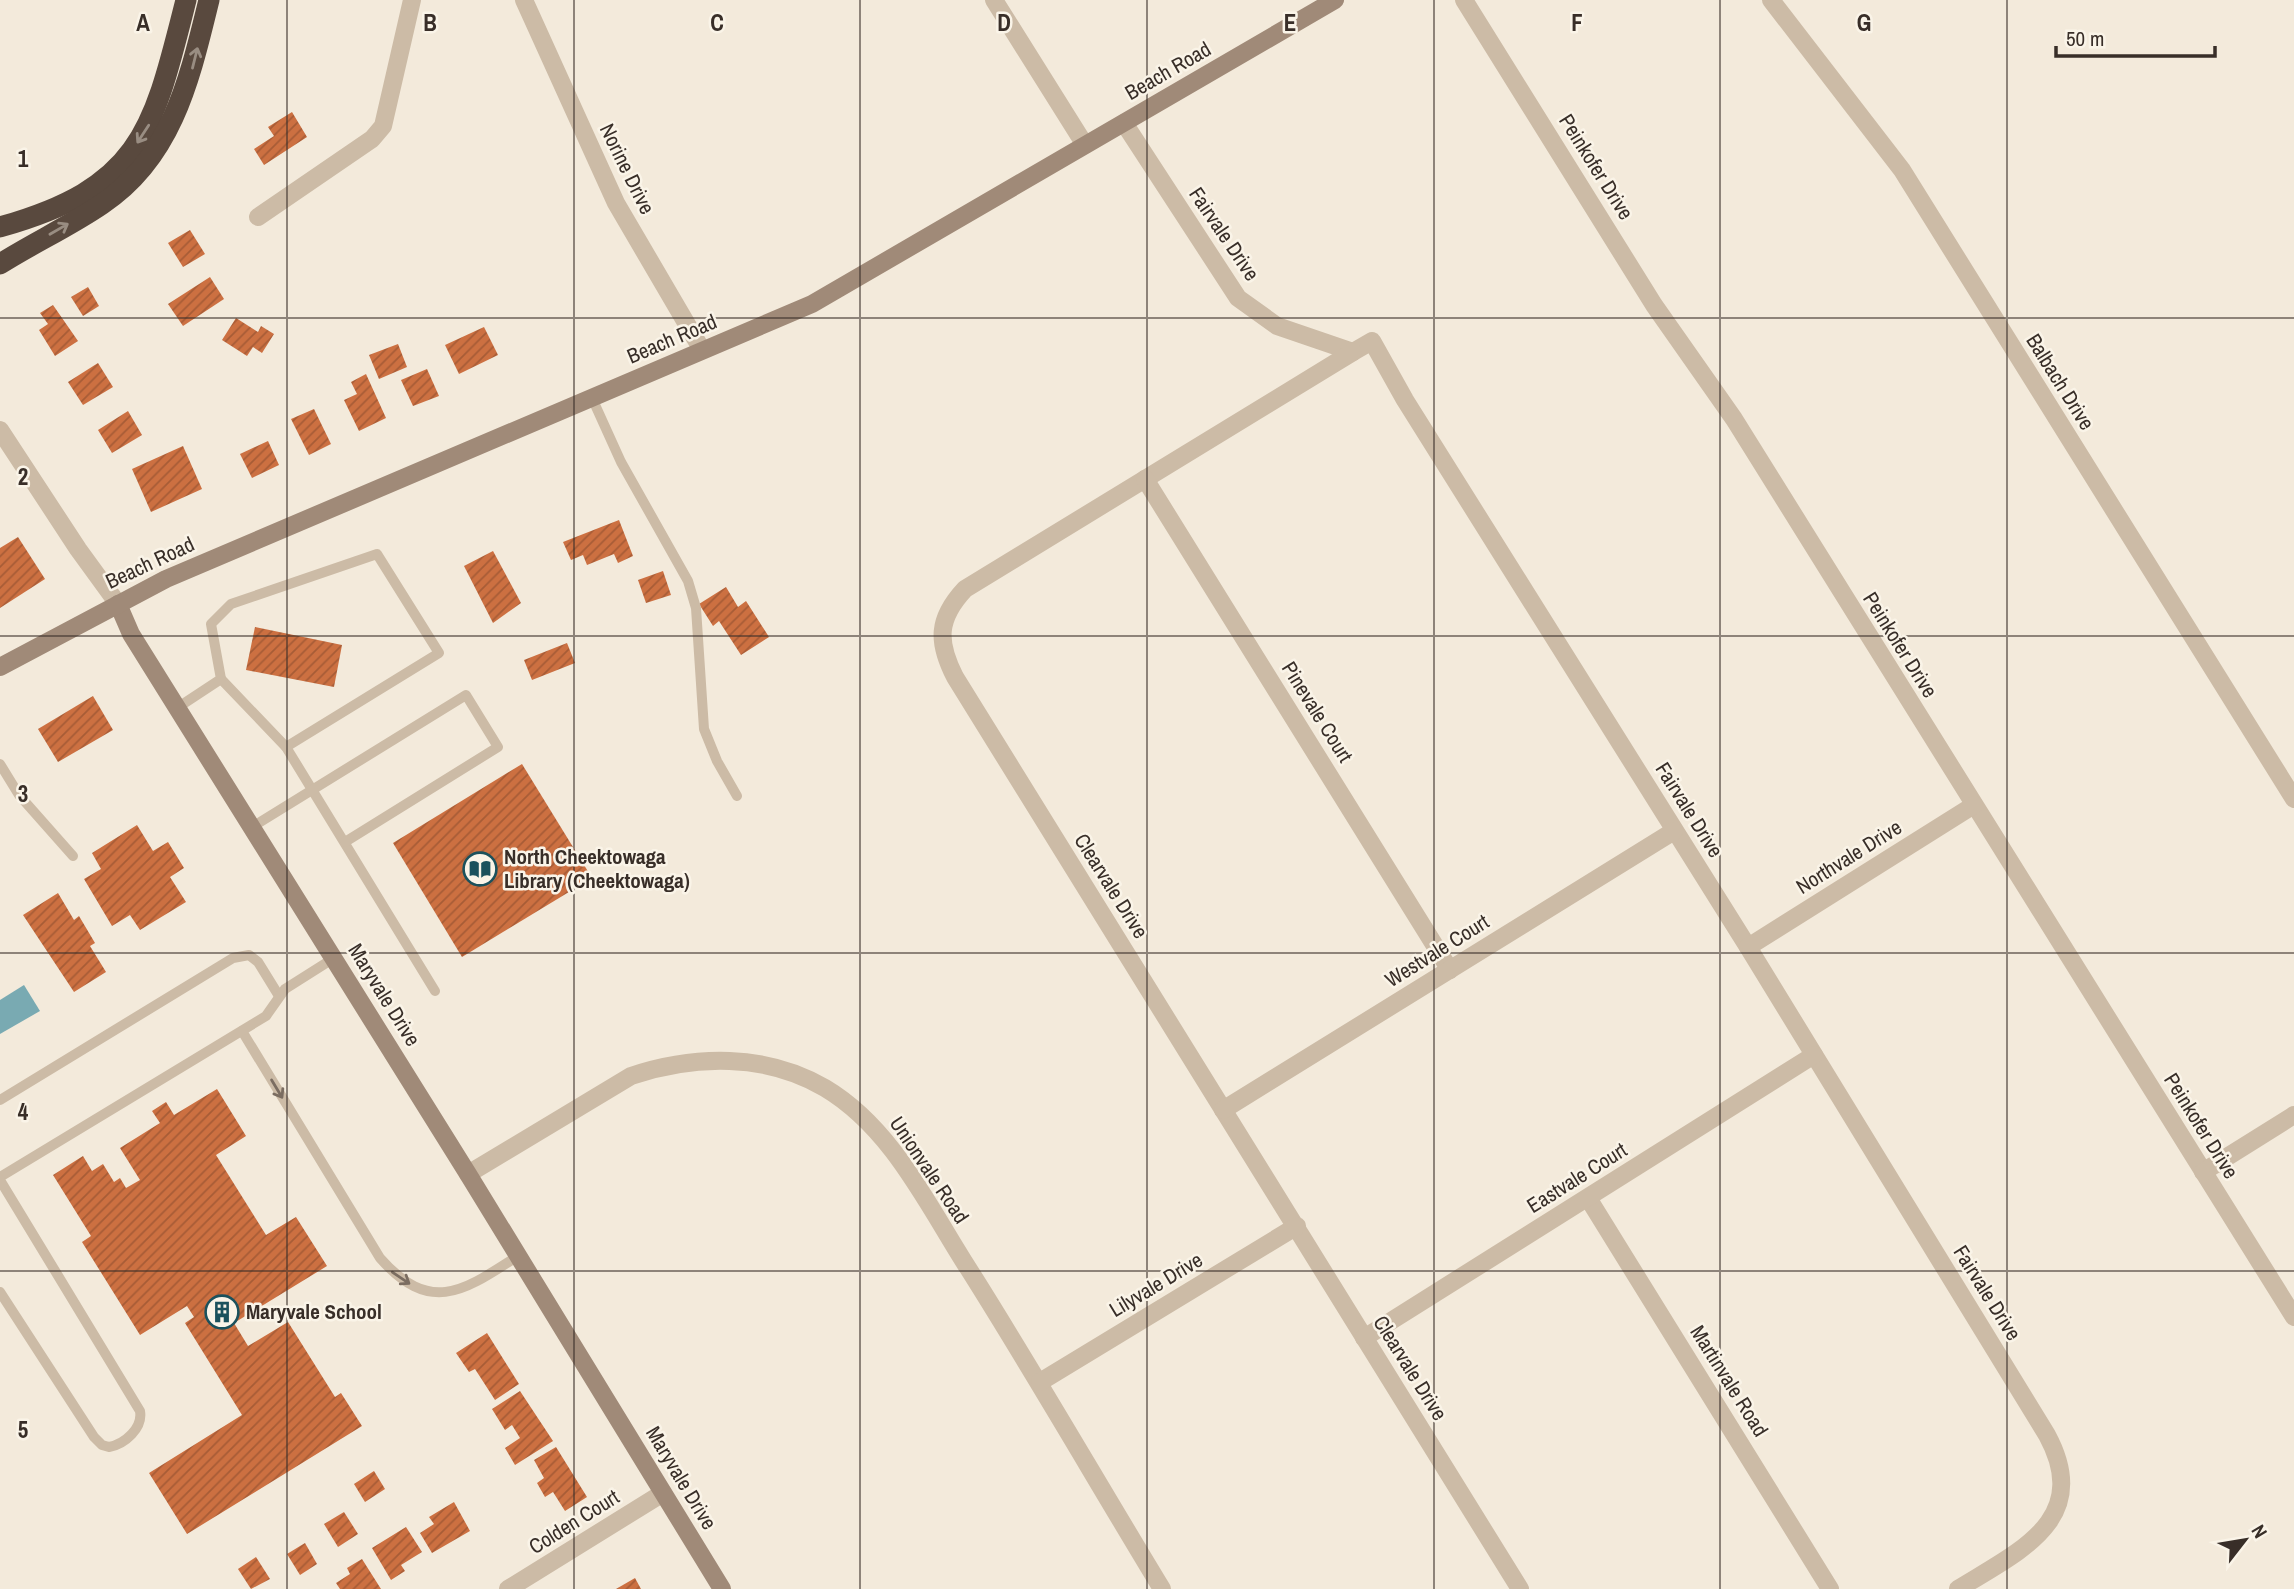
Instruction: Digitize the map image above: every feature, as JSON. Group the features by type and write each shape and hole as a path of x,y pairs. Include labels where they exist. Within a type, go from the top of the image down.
{"highway":[{"path":"0,227 66,205 95,188 131,152 148,128 163,91 186,0"},
{"path":"0,264 104,204 133,178 157,150 176,116 190,78 209,0"}],"street":[{"path":"258,217 372,139 383,126 412,0"},
{"name":"Norine Drive","path":"524,0 616,204 702,350"},
{"path":"994,0 1085,145"},
{"name":"Beach Road","path":"0,667 166,579 811,304 1335,0"},
{"name":"Peinkofer Drive","path":"1464,0 1654,305 1734,419 2294,1317"},
{"name":"Balbach Drive","path":"1771,0 1902,170 2294,799"},
{"name":"Fairvale Drive","path":"1124,122 1238,298 1276,326 1353,352 1371,341 1405,400 1748,947 2047,1435 2060,1469 2058,1500 2046,1529 2032,1543 1958,1589"},
{"name":"Clearvale Drive","path":"1353,352 965,589 948,613 942,633 942,648 955,677 1520,1589"},
{"name":"Maryvale Drive","path":"0,430 78,549 118,604 131,634 468,1174 722,1589"},
{"name":"Pinevale Court","path":"1145,479 1450,970"},
{"name":"Northvale Drive","path":"1748,947 1974,806"},
{"name":"Westvale Court","path":"1223,1110 1674,831"},
{"name":"Eastvale Court","path":"1364,1338 1814,1055"},
{"name":"Unionvale Road","path":"468,1174 631,1076 644,1072 721,1059 788,1070 825,1087 847,1103 891,1147 1040,1382 1041,1390 1162,1589"},
{"path":"2203,1172 2294,1115"},
{"name":"Martinvale Road","path":"1588,1198 1830,1589"},
{"name":"Lilyvale Drive","path":"1040,1382 1297,1226"},
{"name":"Colden Court","path":"508,1589 663,1493"}],"lane":[{"path":"592,398 621,462 688,581 696,608 704,729 717,761 737,796"},
{"path":"286,747 439,653 377,554 231,604 211,624 221,679 286,747 435,991"},
{"path":"177,708 221,679"},
{"path":"252,827 466,695 498,747 345,842"},
{"path":"0,764 19,795 73,856"},
{"path":"0,1100 233,958 249,955 258,962 279,996"},
{"path":"0,1292 94,1437 102,1445 109,1447 134,1433 141,1418 140,1411 0,1179 271,1013 279,996 334,958"},
{"path":"242,1031 380,1258 399,1278 430,1291 448,1293 471,1286 518,1256"}],"water":[{"path":"24,985 40,1011 0,1034 0,1000"}],"building":[{"path":"292,112 307,137 264,165 254,149 274,136 268,127"},
{"path":"190,230 205,254 183,267 168,243"},
{"path":"210,277 224,299 183,326 168,304"},
{"path":"88,287 99,306 83,316 71,297"},
{"path":"53,305 78,341 55,356 39,330 48,324 40,313"},
{"path":"236,318 258,332 261,326 274,334 262,353 253,347 247,356 222,340"},
{"path":"484,327 498,355 459,374 445,345"},
{"path":"398,344 407,367 379,379 369,355"},
{"path":"98,363 113,387 83,405 68,382"},
{"path":"427,369 439,396 413,406 401,380"},
{"path":"366,374 386,418 359,431 344,400 357,394 351,382"},
{"path":"314,409 331,444 309,455 291,419"},
{"path":"128,411 142,435 112,453 98,430"},
{"path":"268,441 279,465 252,478 240,454"},
{"path":"183,446 202,489 151,512 132,469"},
{"path":"619,520 633,556 618,563 614,554 587,565 583,555 571,560 563,542"},
{"path":"18,537 45,579 0,608 0,548"},
{"path":"493,551 521,603 493,623 464,566"},
{"path":"663,571 671,595 646,603 638,580"},
{"path":"726,587 738,607 746,601 769,637 741,655 719,621 713,626 699,604"},
{"path":"255,627 342,645 334,687 246,670"},
{"path":"567,643 575,663 532,680 524,660"},
{"path":"93,696 113,730 58,762 38,729"},
{"path":"522,764 592,878 462,957 393,843"},
{"path":"137,825 153,851 168,842 184,868 170,877 186,902 140,930 130,915 112,926 84,879 101,869 92,853"},
{"path":"58,893 74,920 79,916 95,943 90,946 106,972 74,992 23,915"},
{"name":"Maryvale School","path":"217,1089 246,1136 216,1155 266,1235 296,1217 327,1266 234,1323 248,1346 288,1322 335,1397 341,1393 362,1426 187,1534 149,1473 242,1415 185,1323 194,1317 187,1306 140,1335 82,1242 91,1236 53,1175 83,1156 92,1171 103,1164 114,1182 120,1178 126,1188 140,1180 120,1148 160,1123 152,1111 166,1102 174,1115"},
{"path":"487,1333 519,1384 495,1400 475,1369 469,1372 456,1353"},
{"path":"520,1391 553,1441 515,1465 505,1448 520,1438 512,1425 505,1430 492,1409"},
{"path":"556,1447 587,1497 565,1511 553,1492 545,1497 537,1483 544,1478 534,1460"},
{"path":"374,1471 385,1489 365,1502 354,1484"},
{"path":"454,1502 470,1531 432,1553 420,1533 434,1524 429,1517"},
{"path":"344,1512 358,1534 338,1547 324,1524"},
{"path":"406,1527 422,1552 401,1565 405,1571 391,1580 372,1548"},
{"path":"305,1543 317,1564 300,1575 287,1554"},
{"path":"256,1557 270,1579 251,1589 238,1569"},
{"path":"362,1559 381,1589 340,1589 336,1583 350,1574 347,1568"},
{"path":"635,1578 641,1589 616,1589"}],"place":[{"name":"North Cheektowaga Library (Cheektowaga)","path":"480,869"},
{"name":"Maryvale School","path":"222,1312"}]}
